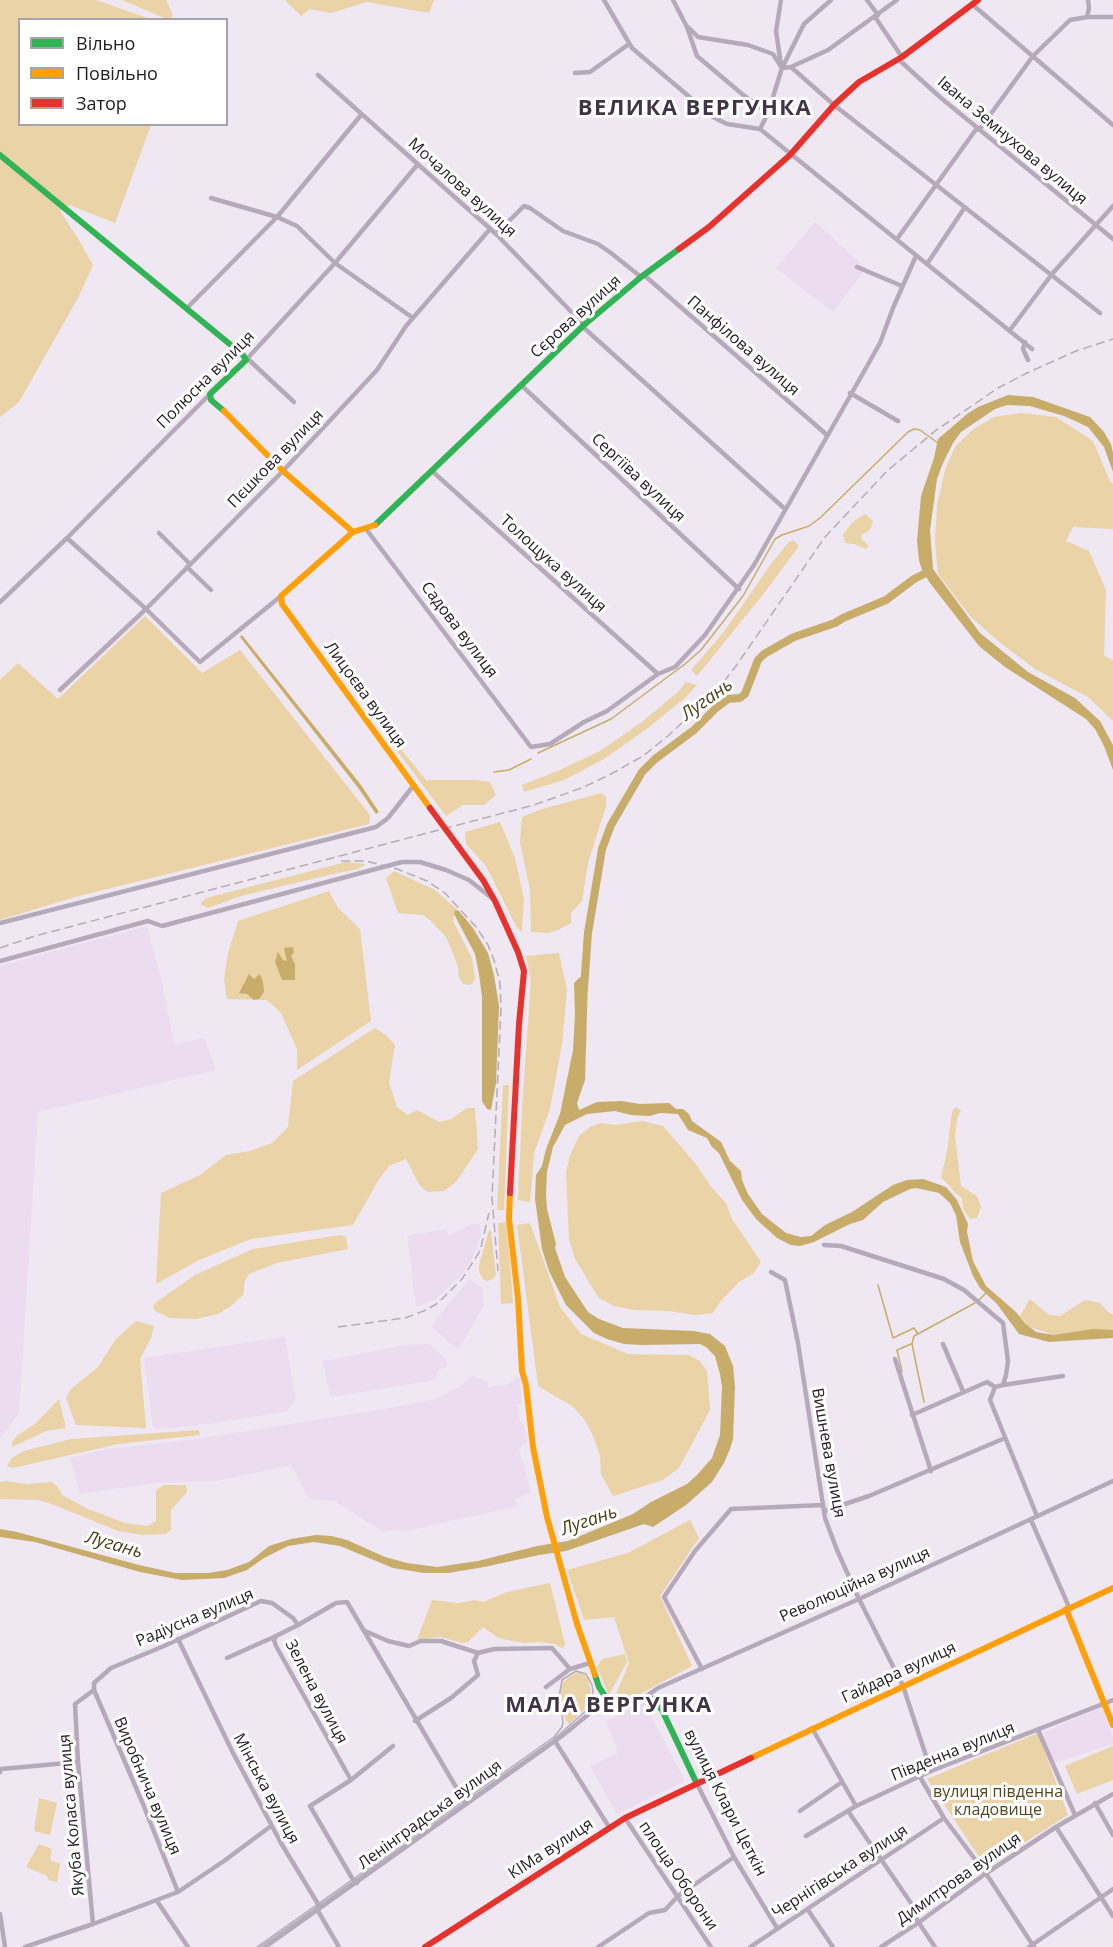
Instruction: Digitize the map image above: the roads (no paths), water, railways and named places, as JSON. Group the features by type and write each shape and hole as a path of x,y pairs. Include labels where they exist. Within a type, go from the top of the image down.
{"street":[{"path":"604,0 637,54 714,117 727,124 760,129 1032,349"},
{"path":"673,0 686,24 697,56 768,113"},
{"path":"781,0 776,31 782,68"},
{"path":"760,129 768,113 782,68 804,24 831,0"},
{"name":"Івана Земнухова вулиця","path":"867,0 900,58 978,129 1113,239"},
{"path":"782,68 791,68 828,50 897,0"},
{"path":"1087,17 1088,0"},
{"path":"976,2 1033,56 1113,125"},
{"name":"Сєрова вулиця","path":"353,532 374,526 583,326 642,276 709,227 790,155 834,105 859,82 900,58 976,2"},
{"path":"897,239 1033,56 1070,20 1087,17 1113,17"},
{"path":"686,24 698,37 748,45 773,54 782,68"},
{"path":"575,73 590,72 629,44"},
{"path":"791,68 834,105 1100,313"},
{"name":"Мочалова вулиця","path":"318,75 496,234 583,326 785,509"},
{"path":"186,309 277,217 361,115"},
{"path":"0,155 243,355 294,402"},
{"name":"Полюсна вулиця","path":"0,602 68,538 247,359 335,263 417,164"},
{"path":"211,198 277,217 297,226 335,263 413,318"},
{"name":"Панфілова вулиця","path":"496,234 524,206 563,231 598,244 642,276 827,435"},
{"path":"1010,330 1052,274 1113,206"},
{"path":"927,264 965,207"},
{"name":"Пєшкова вулиця","path":"60,690 146,609 283,471 377,370 413,318 490,229"},
{"path":"658,674 675,667 705,635 739,589 785,509 795,496 850,393 880,343 916,256"},
{"path":"857,267 902,286"},
{"path":"1025,342 1023,349 1029,360"},
{"name":"Сергіїва вулиця","path":"522,385 739,589"},
{"path":"850,393 898,421"},
{"path":"68,538 200,662 281,596 353,532 283,471 242,428 211,400 210,394"},
{"name":"Толощука вулиця","path":"432,471 658,674"},
{"name":"Садова вулиця","path":"366,530 531,747 550,744 584,722 607,711 658,674"},
{"path":"159,533 211,590"},
{"name":"Лицоєва вулиця","path":"281,596 282,604 483,879 518,952 524,971 509,1218 518,1298 522,1371 526,1385 533,1447 558,1561 598,1688 607,1699"},
{"path":"0,923 376,827 387,818 414,785"},
{"path":"0,961 148,921 162,926 402,862 420,862 446,870 469,880 495,901"},
{"path":"824,1245 841,1246 944,1279 964,1290 985,1306 1003,1323 1008,1361 1003,1385"},
{"name":"Вишнева вулиця","path":"771,1272 785,1280 798,1342 823,1508 837,1550 859,1599 903,1686 932,1771"},
{"path":"943,1344 963,1391"},
{"path":"895,1359 931,1471"},
{"path":"912,1415 987,1382 995,1387 1063,1376"},
{"path":"995,1387 990,1400 1037,1516"},
{"path":"702,1669 663,1597 695,1551 731,1509 823,1508 862,1498 1005,1438"},
{"name":"Революційна вулиця","path":"607,1699 618,1705 645,1696 658,1688 859,1599 1113,1481"},
{"path":"1031,1520 1113,1725"},
{"name":"Гайдара вулиця","path":"697,1784 1113,1588"},
{"name":"Радіусна вулиця","path":"75,1704 94,1690 94,1683 111,1668 261,1601 272,1603 293,1618 298,1625"},
{"path":"298,1625 336,1603 347,1602 466,1804"},
{"name":"Зелена вулиця","path":"298,1625 276,1636 274,1640 276,1646 351,1780"},
{"path":"365,1631 388,1641 408,1646 421,1641 441,1641 477,1653 494,1649 552,1648 570,1669"},
{"path":"227,1658 276,1636"},
{"name":"Мінська вулиця","path":"178,1639 206,1701 271,1826 318,1904 318,1911 339,1947"},
{"path":"416,1721 451,1698 478,1675 474,1661 477,1653"},
{"path":"546,1687 570,1669 590,1663"},
{"name":"Виробнича вулиця","path":"94,1690 143,1803 178,1892"},
{"name":"вулиця Клари Цеткін","path":"645,1696 654,1699 662,1710 735,1857 777,1928"},
{"name":"Ленінградська вулиця","path":"265,1947 555,1741 607,1699"},
{"name":"Південна вулиця","path":"806,1836 856,1806 932,1771 1113,1700"},
{"name":"Якуба Коласа вулиця","path":"75,1704 93,1924"},
{"path":"812,1728 856,1806"},
{"path":"1038,1730 1075,1815"},
{"path":"555,1741 609,1827"},
{"path":"357,1883 310,1806 351,1780 393,1746"},
{"path":"0,1772 1,1769 78,1762"},
{"path":"920,1777 944,1818 985,1874 1031,1946 1113,1889"},
{"path":"800,1811 842,1782"},
{"name":"КІМа вулиця","path":"425,1947 609,1827 697,1784"},
{"name":"Димитрова вулиця","path":"881,1947 1056,1827 1113,1794"},
{"path":"1095,1803 1113,1835"},
{"path":"848,1811 913,1906 918,1923 935,1947"},
{"name":"площа Оборони","path":"625,1818 711,1947"},
{"name":"Чернігівська вулиця","path":"750,1947 944,1818"},
{"path":"25,1947 178,1892 271,1826"},
{"path":"1056,1827 1113,1916"},
{"path":"598,1947 649,1913 665,1910 678,1896 735,1857"},
{"path":"156,1901 188,1947"},
{"path":"808,1910 832,1947"},
{"path":"0,1914 5,1947"}],"waterway":[{"path":"538,753 611,719 685,664 701,650 743,596 775,539 809,526 820,518 908,432 914,429 920,430 938,443"},
{"name":"Лугань","path":"584,988 588,933 602,849 611,825 642,772 655,759 694,730 716,708 728,699 740,698 745,694 758,660 764,654 794,637 835,623 886,600 914,579 928,572"},
{"path":"494,772 509,770 531,759"},
{"path":"878,1285 893,1338 914,1328 918,1334"},
{"path":"979,1300 986,1293"},
{"path":"924,1402 912,1344 914,1336 975,1303"},
{"path":"902,1372 897,1350 911,1344"}],"tram line":[{"path":"257,1947 554,1737 563,1722 559,1697 562,1680 576,1671 586,1674 593,1692 589,1708 553,1740 260,1947"}],"railway":[{"path":"0,948 35,936 534,805 584,787 611,774 643,756 719,688 825,537 887,471 935,431 998,388 1076,351 1113,339"},
{"path":"341,861 366,861 397,869 427,881 445,893 477,928 494,960 500,983 501,1008 492,1198 498,1271"},
{"path":"338,1327 405,1318 438,1303 462,1279 480,1251 489,1213"}],"district":[{"name":"ВЕЛИКА ВЕРГУНКА","path":"695,109"},
{"name":"МАЛА ВЕРГУНКА","path":"609,1706"}],"park label":[{"name":"вулиця південна кладовище","path":"998,1801"}]}
